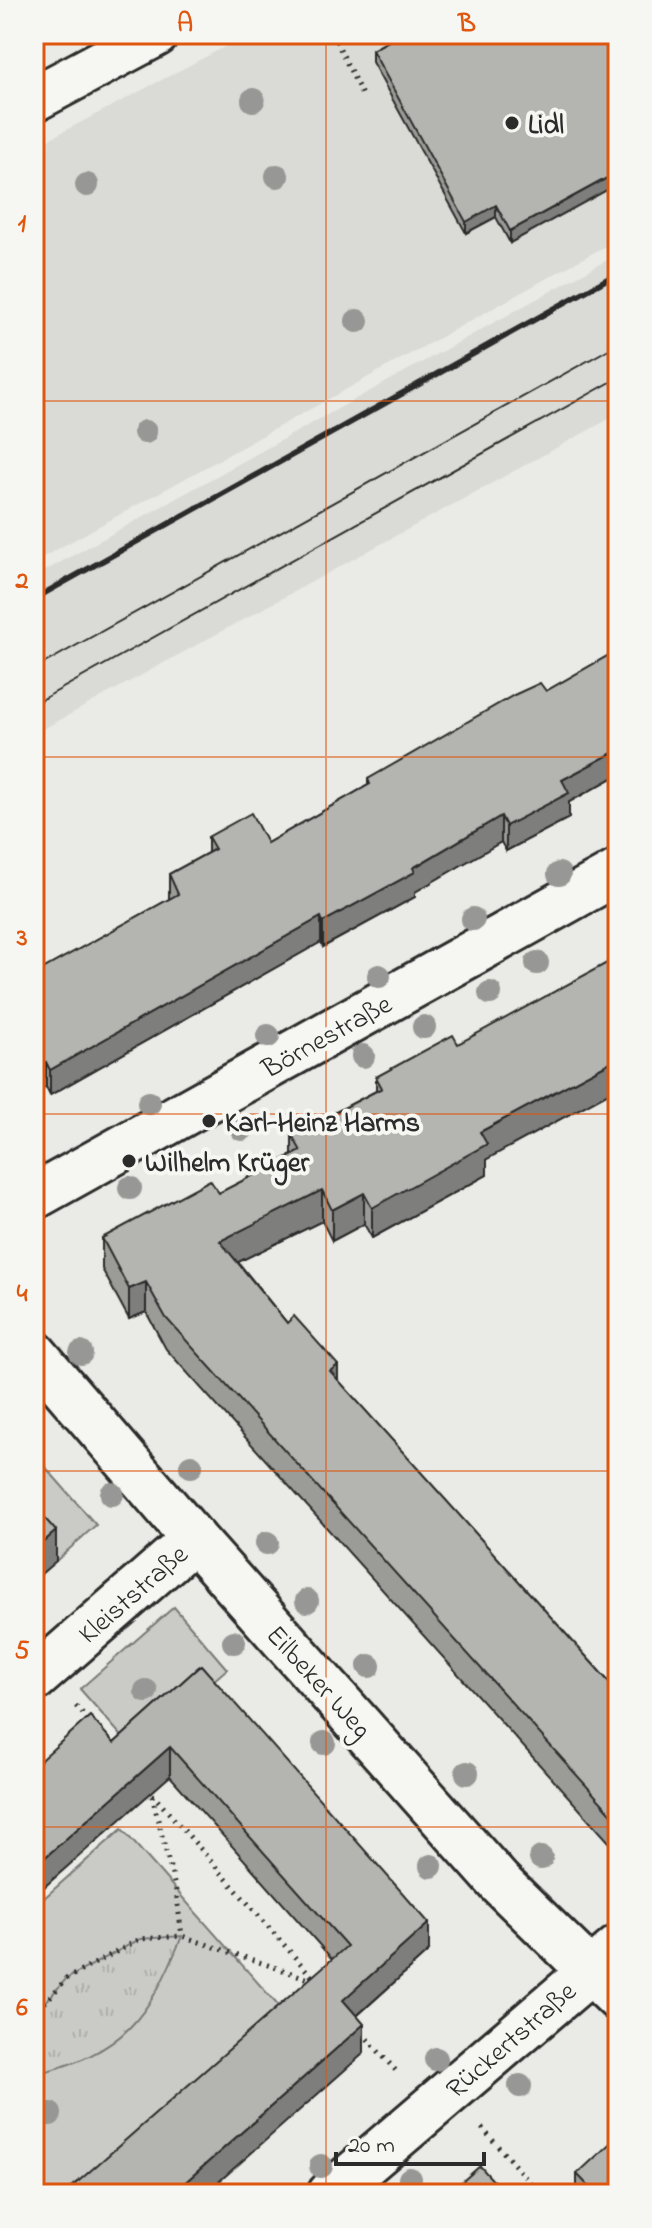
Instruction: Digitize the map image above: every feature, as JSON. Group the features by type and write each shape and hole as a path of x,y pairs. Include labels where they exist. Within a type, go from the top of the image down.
{"street":[{"path":"34,99 156,34"},
{"name":"Börnestraße","path":"34,1197 618,872"},
{"name":"Eilbeker Weg","path":"34,1353 194,1539 500,1883 608,1973"},
{"name":"Kleiststraße","path":"39,1674 194,1539"},
{"name":"Rückertstraße","path":"330,2194 439,2100 608,1973"}],"path":[{"path":"333,34 362,95"},
{"path":"39,1674 93,1725"},
{"path":"141,1781 325,1992"},
{"path":"151,1792 176,1891 182,1936"},
{"path":"34,2015 66,1979 140,1939 182,1936 314,1980"},
{"path":"356,2027 540,2194"}],"shaded area":[{"path":"249,34 618,34 618,239 34,562 34,147"},
{"path":"618,254 618,414 34,734 34,577"}],"green space":[{"path":"41,1462 96,1525 56,1561 34,1536 34,1469"},
{"path":"174,1607 227,1669 134,1750 80,1689"},
{"path":"122,1829 282,2010 74,2194 34,2194 34,1907"},
{"path":"182,1936 157,1989 129,2028 90,2056 34,2074 34,2015 66,1979 140,1939"}],"building":[{"name":"Lidl","path":"401,34 613,34 618,43 618,172 510,231 496,205 466,222 372,50"},
{"path":"618,650 618,750 562,780 569,793 506,826 501,816 413,868 415,872 323,922 321,917 50,1070 46,1062 34,1069 34,974 178,894 169,874 215,849 208,837 251,813 267,843 370,784 368,779 514,695 540,683 546,691"},
{"path":"618,957 618,1058 480,1132 487,1144 372,1208 364,1193 332,1210 322,1190 220,1241 287,1323 294,1316 338,1365 330,1371 618,1692 618,1821 166,1318 146,1282 129,1289 102,1238 210,1180 219,1193 301,1151 292,1135 382,1088 376,1077 453,1035 458,1044"},
{"path":"34,1506 56,1531 34,1550"},
{"path":"201,1665 429,1923 343,2000 364,2024 172,2194 64,2194 347,1946 170,1747 34,1867 34,1766 90,1716 114,1743"},
{"path":"618,2136 618,2194 596,2194 577,2174"},
{"path":"480,2166 505,2194 448,2194"}],"tram line":[{"path":"34,669 618,344"},
{"path":"34,704 618,378"}],"railway":[{"path":"34,599 618,273"}],"place":[{"name":"Lidl","path":"512,123"},
{"name":"Karl-Heinz Harms","path":"209,1121"},
{"name":"Wilhelm Krüger","path":"129,1161"}]}
